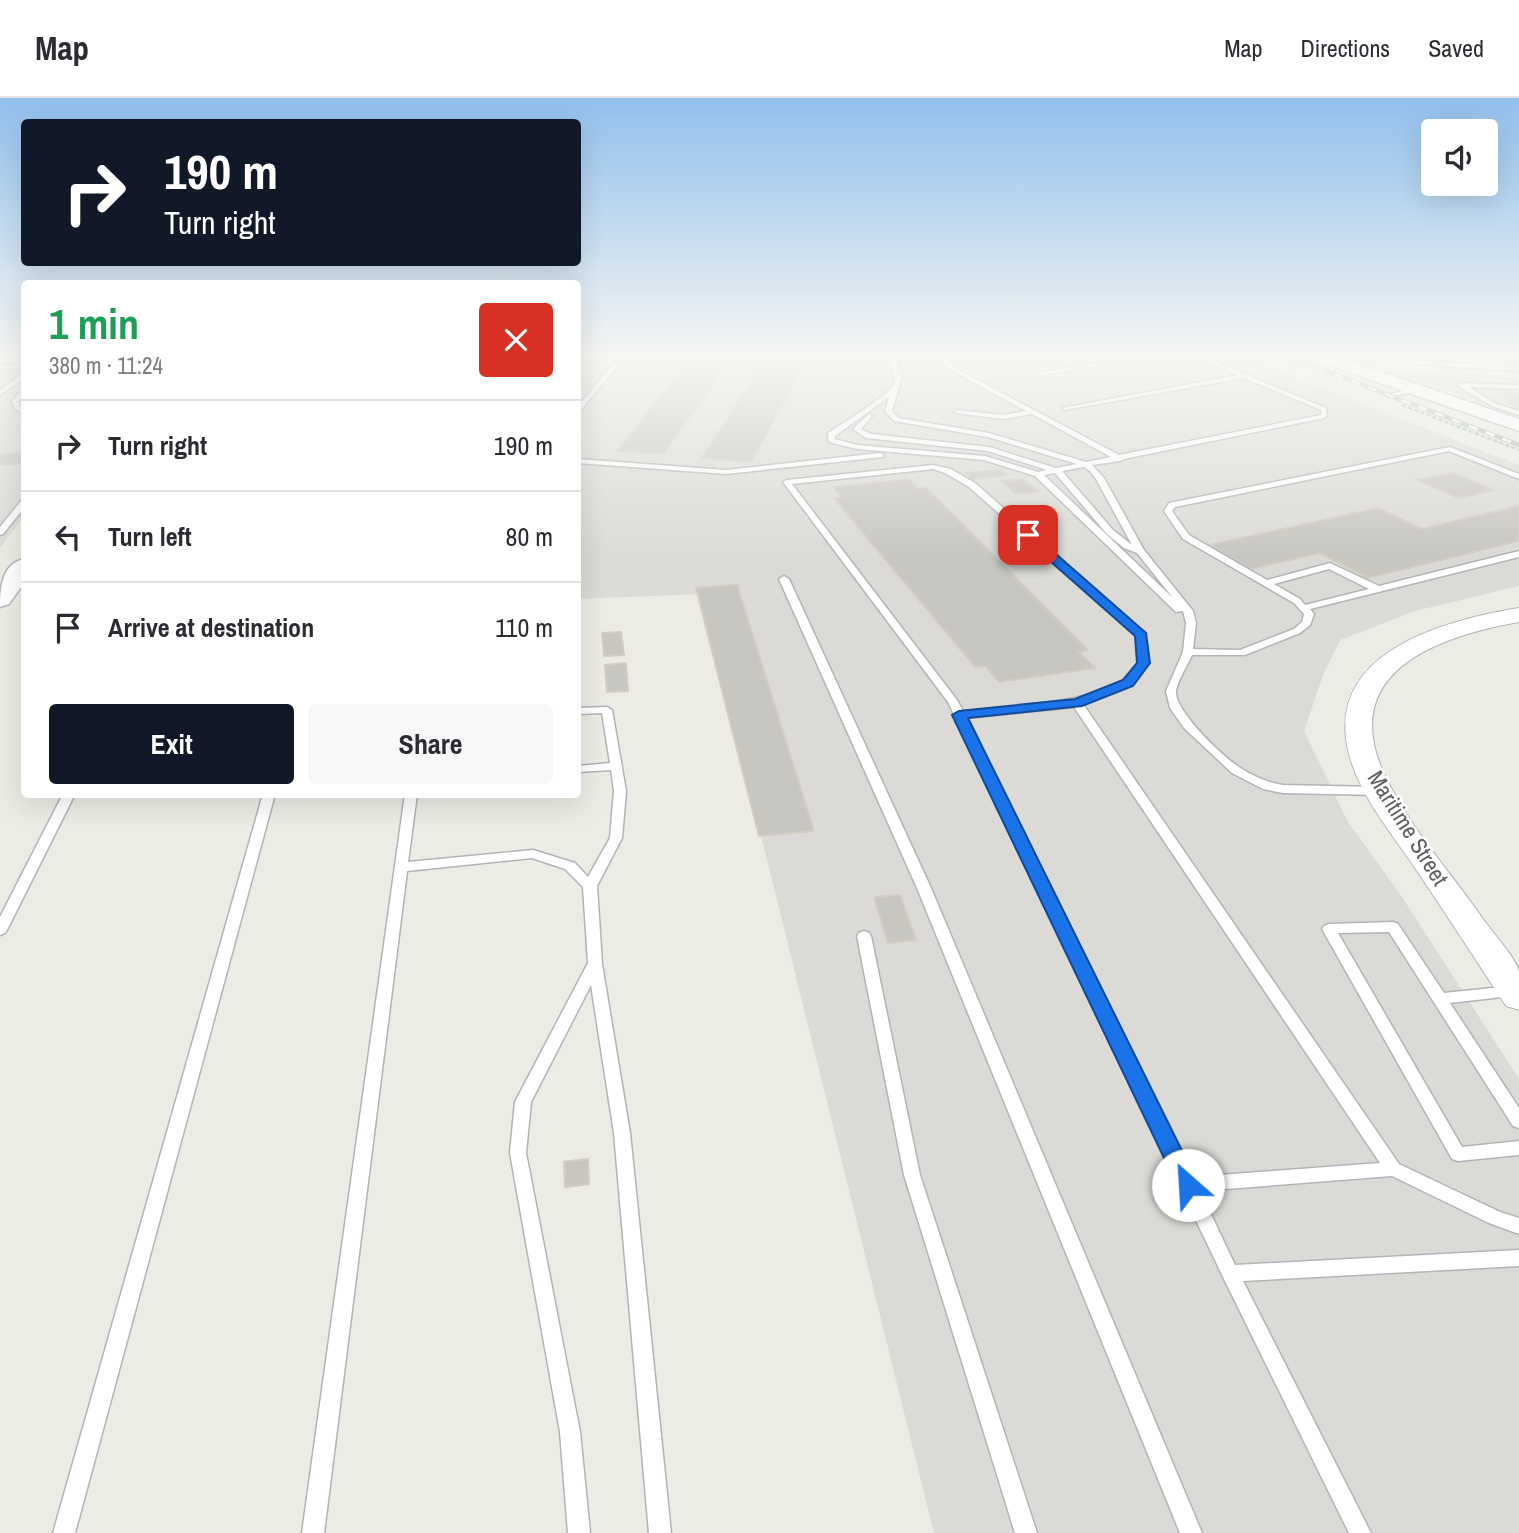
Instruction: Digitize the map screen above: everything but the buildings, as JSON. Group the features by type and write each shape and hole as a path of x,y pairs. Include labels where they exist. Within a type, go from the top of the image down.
{"main road":[{"path":"1485,422 1519,433"},
{"path":"0,599 21,570"}],"street":[{"name":"Maritime Street","path":"1517,993 1379,791 1361,746 1363,703 1371,682 1388,663 1408,648 1430,637 1479,622 1519,615"}],"lane":[{"path":"853,422 831,438 837,443 850,446 985,458 1038,474 1295,422"},
{"path":"862,422 858,430 873,438 989,449 1058,471 1110,532 1127,546 1140,551"},
{"path":"910,422 971,430 1087,465 1100,478 1140,551 1181,601 1191,624 1188,652 1171,691 1172,700 1188,726 1236,771 1267,786 1283,789 1379,791"},
{"path":"1052,422 1120,458"},
{"path":"1188,652 1241,653 1297,631 1307,623 1309,614 1267,583 1186,537 1168,510 1170,508 1186,502 1450,449 1519,477"},
{"path":"581,460 726,472 905,452"},
{"path":"959,715 1077,703 1128,683 1143,663 1142,635 972,485 948,471 933,467 787,482 953,702 959,715 1188,1185 1230,1273 1360,1533"},
{"path":"1038,474 1148,578 1191,624"},
{"path":"0,532 21,507"},
{"path":"1303,608 1519,554"},
{"path":"1267,583 1330,566 1377,589"},
{"path":"785,579 924,888 1191,1533"},
{"path":"1077,703 1393,1169 1484,1213 1519,1226"},
{"path":"581,711 607,710 620,791 616,838 590,886 594,964 622,1133 660,1533"},
{"path":"581,769 614,766"},
{"path":"0,930 67,798"},
{"path":"64,1533 268,798"},
{"path":"313,1533 411,798"},
{"path":"403,867 533,853 570,866 590,886"},
{"path":"1519,1121 1393,927 1329,929 1458,1154 1519,1149"},
{"path":"864,936 912,1175 1026,1533"},
{"path":"579,1533 570,1432 518,1153 523,1102 594,964"},
{"path":"1441,999 1517,993"},
{"path":"1188,1185 1393,1169"},
{"path":"1230,1273 1519,1258"}],"shaded area":[{"path":"0,422 21,422 21,520 0,548"},
{"path":"581,422 1409,422 1519,465 1519,586 1415,611 1340,640 1323,675 1304,731 1348,822 1402,897 1519,1079 1519,1533 934,1533 701,594 581,599"}],"railway":[{"path":"1459,422 1519,445"}],"route":[{"path":"1028,535 1142,635 1143,663 1128,683 1077,703 959,715 1188,1185"}]}
